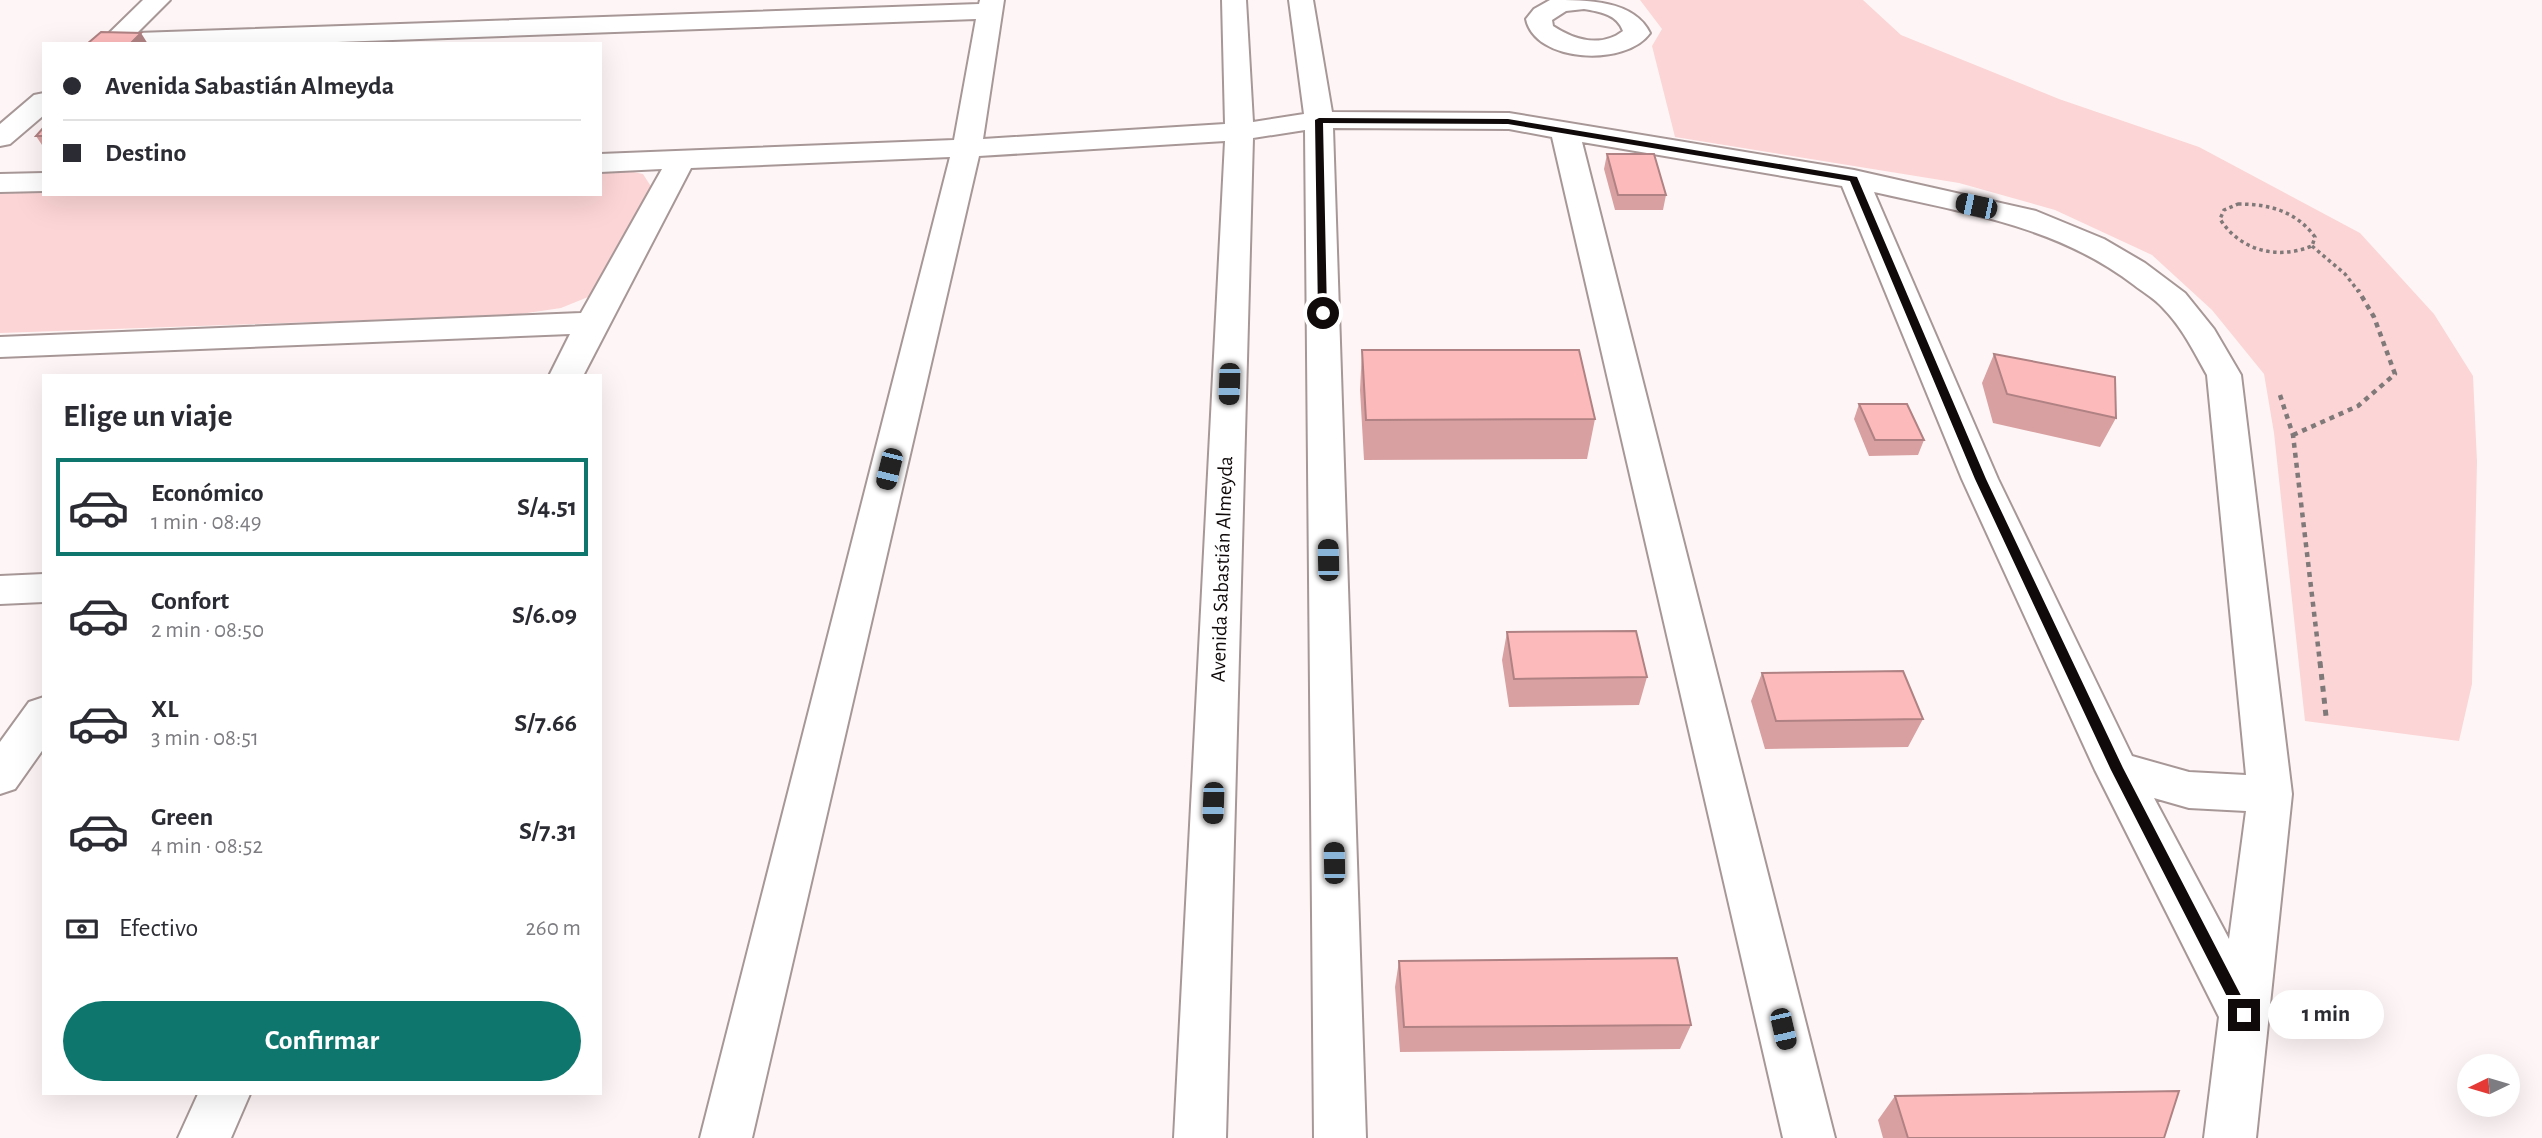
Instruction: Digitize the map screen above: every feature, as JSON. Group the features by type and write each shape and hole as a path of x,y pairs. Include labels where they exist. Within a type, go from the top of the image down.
{"street":[{"path":"113,42 158,0"},
{"name":"Avenida Sabastián Almeyda","path":"1199,1138 1239,132 1234,0"},
{"path":"1301,0 1319,120 1340,1138"},
{"path":"136,42 991,6 967,148 726,1138"},
{"path":"0,138 42,103"},
{"path":"602,163 967,148 1239,132 1319,120 1508,121 1854,179 2025,216 2093,246 2134,270 2174,300 2202,336 2224,375 2270,794 2230,1138"},
{"path":"1565,131 1809,1138"},
{"path":"567,374 681,160"},
{"path":"1854,179 1980,479 2117,770 2244,1015"},
{"path":"0,183 42,182"},
{"path":"0,347 592,323"},
{"path":"0,590 42,588"},
{"path":"0,776 42,717"},
{"path":"2117,770 2189,790 2270,794"},
{"path":"204,1138 225,1095"}],"path":[{"path":"2238,204 2276,208 2308,226 2315,237 2312,246 2302,252 2286,254 2247,245 2223,228 2221,212 2238,204"},
{"path":"2292,435 2358,407 2395,374 2379,321 2360,291 2335,263 2312,246"},
{"path":"2276,383 2292,435 2326,716"}],"shaded area":[{"path":"1640,0 1863,0 1901,35 2059,99 2199,147 2360,233 2434,314 2473,376 2477,462 2472,684 2459,741 2305,721 2274,433 2264,374 2212,310 2152,255 2055,210 1959,183 1675,137 1652,46 1662,29"},
{"path":"629,171 643,174 652,188 593,295 561,308 514,315 0,333 0,191 42,190 42,196 602,196 602,172"}],"building":[{"path":"101,32 141,33 132,42 89,42"},
{"path":"1607,154 1654,154 1666,195 1618,195"},
{"path":"1362,350 1579,350 1595,419 1366,420"},
{"path":"1994,354 2115,377 2116,418 2007,394"},
{"path":"1859,404 1907,404 1924,440 1875,440"},
{"path":"1636,631 1647,677 1514,679 1507,632"},
{"path":"1903,671 1923,719 1776,721 1762,673"},
{"path":"1677,958 1691,1025 1404,1027 1399,961"},
{"path":"2179,1091 2164,1138 1908,1138 1895,1096"}],"route":[{"path":"1323,313 1319,120 1508,121 1854,179 1980,479 2117,770 2244,1015"}]}
